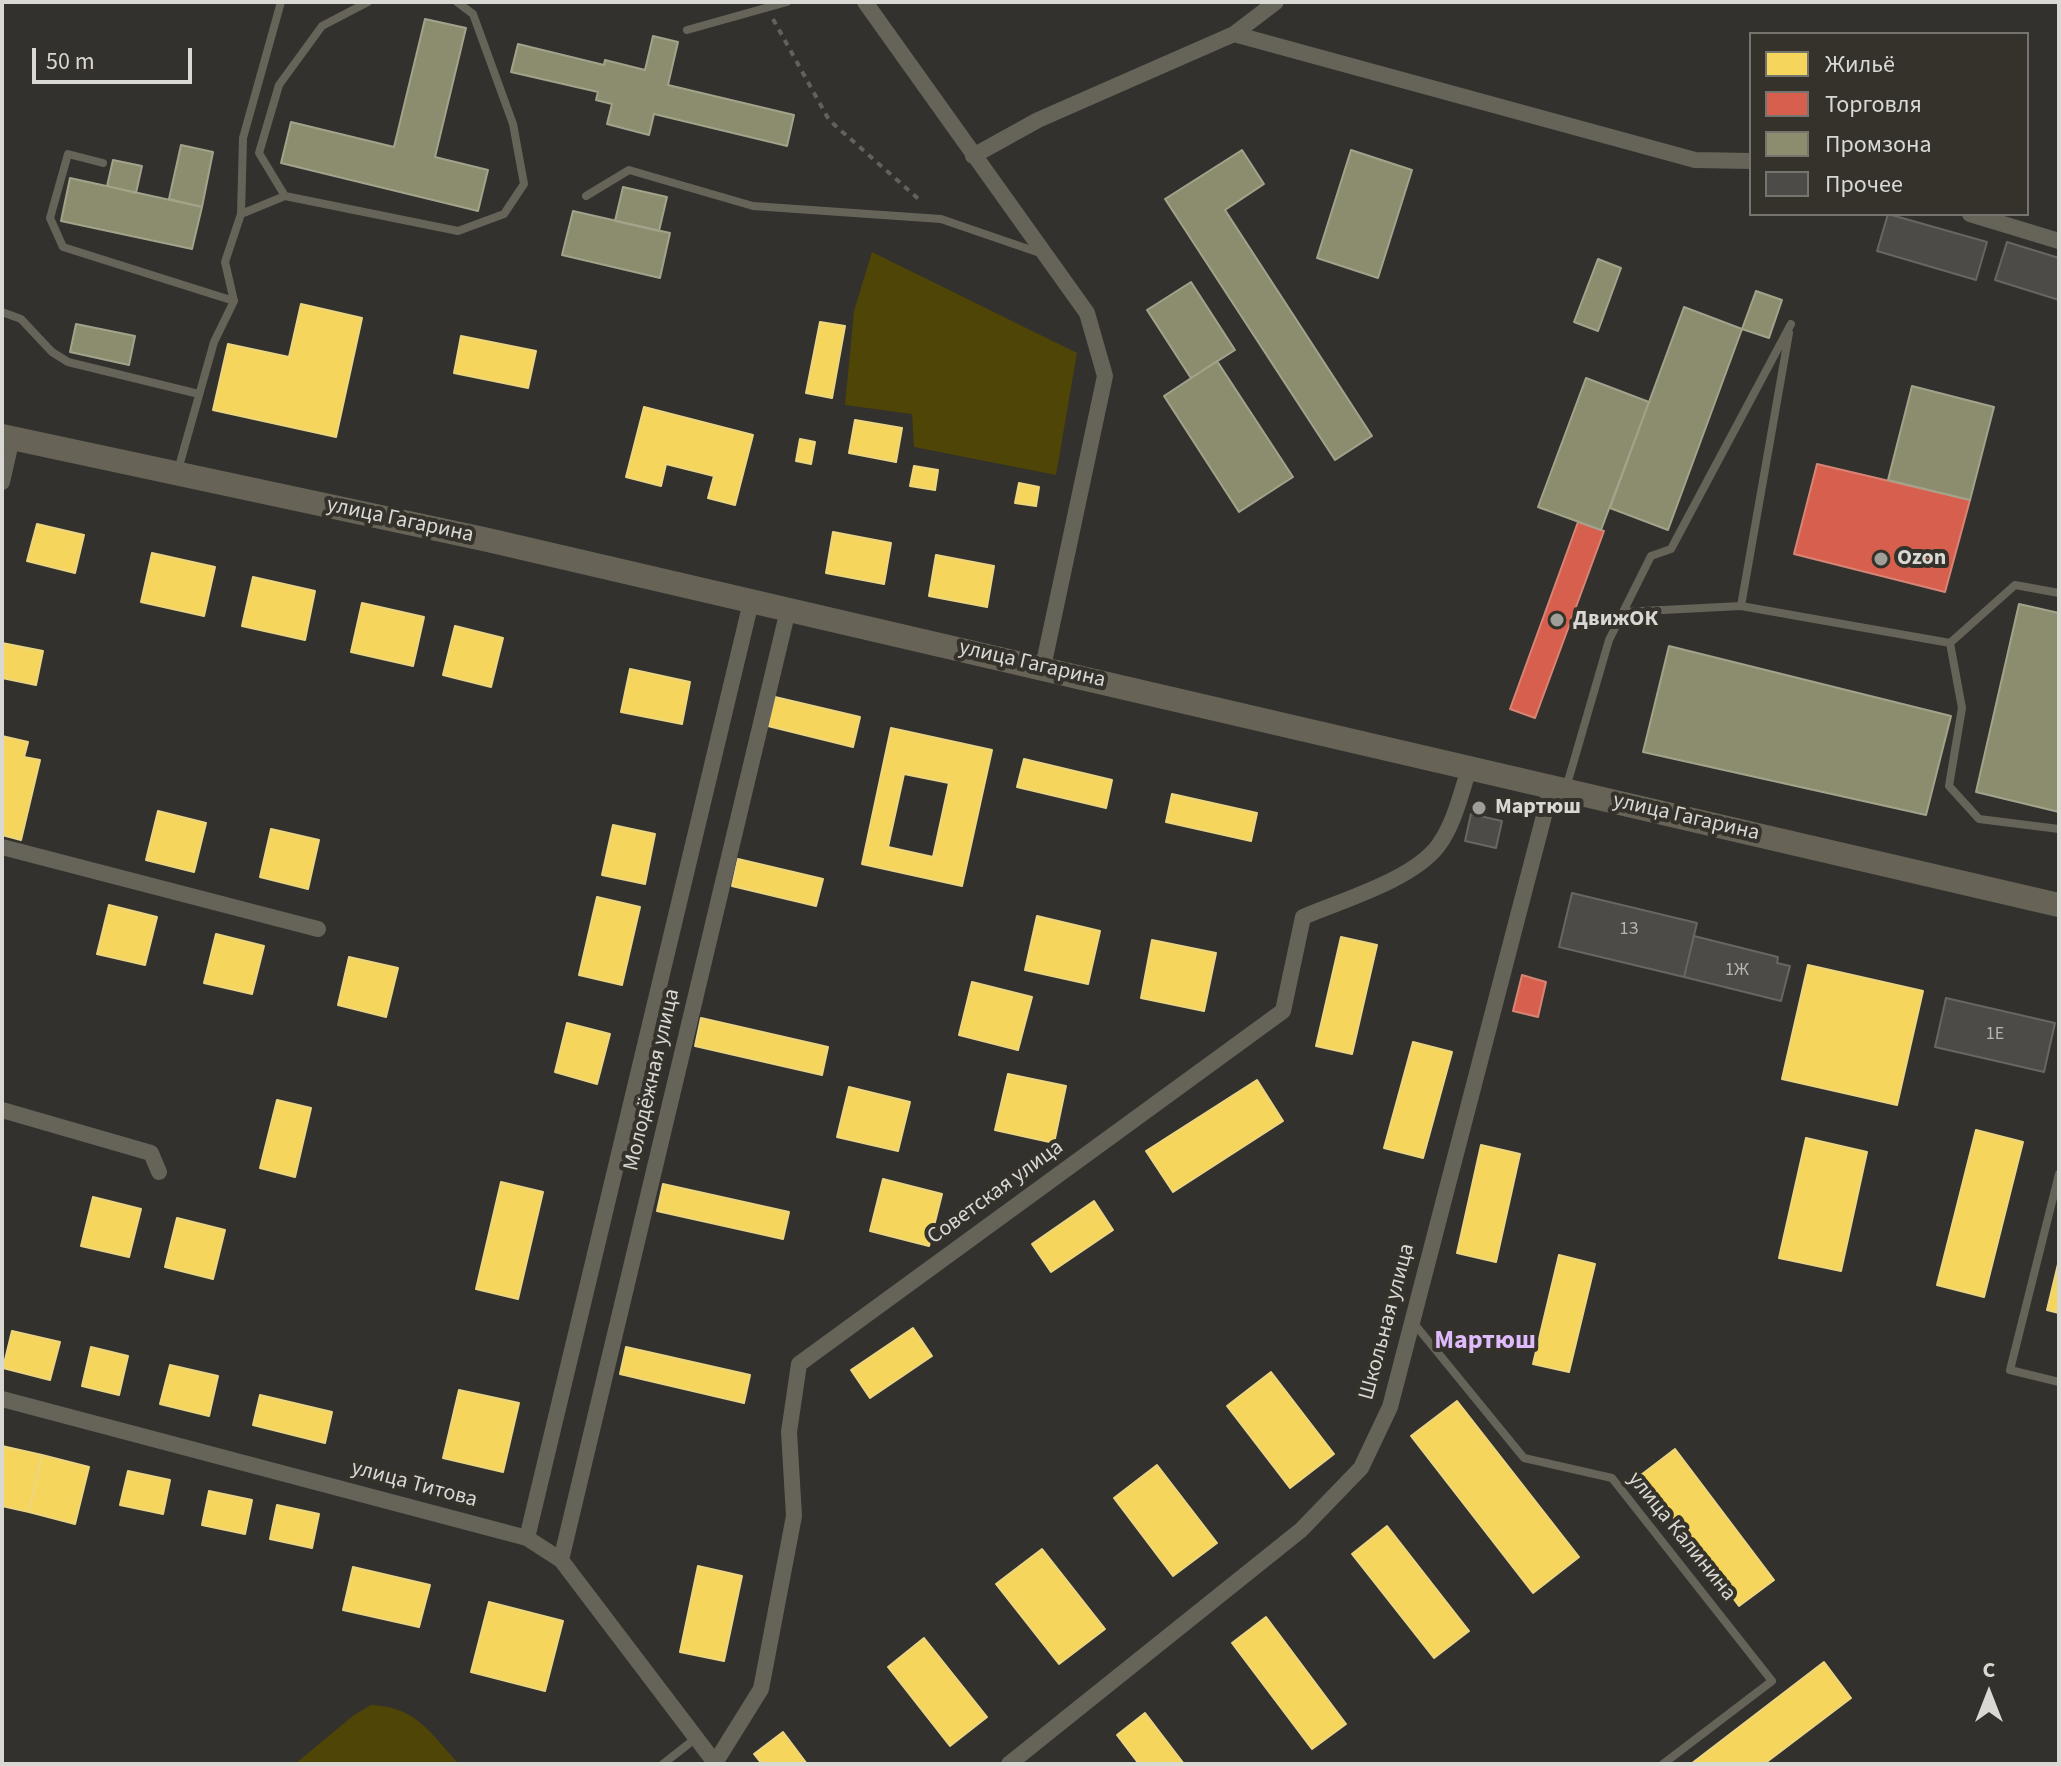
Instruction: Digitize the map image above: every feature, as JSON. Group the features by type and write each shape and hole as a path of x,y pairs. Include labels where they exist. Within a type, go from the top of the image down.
{"main road":[{"name":"улица Гагарина","path":"7,437 488,540 2059,905"}],"street":[{"path":"865,2 1087,313 1105,376 1043,667"},
{"path":"973,156 1038,120 1234,34 1276,2"},
{"path":"1234,34 1695,160 1749,161"},
{"path":"1977,216 2059,241"},
{"path":"2,482 7,437"},
{"name":"Молодёжная улица","path":"527,1538 751,602"},
{"name":"Молодёжная улица","path":"561,1560 788,610"},
{"name":"Советская улица","path":"715,1763 761,1689 794,1516 789,1432 799,1364 1283,1011 1303,917 1414,870 1437,846 1450,826 1470,766"},
{"name":"Школьная улица","path":"1009,1764 1301,1530 1361,1468 1390,1407 1559,787"},
{"path":"2,847 318,929"},
{"path":"2,1110 151,1153 159,1172"},
{"name":"улица Титова","path":"2,1399 527,1538 561,1560 715,1763"}],"lane":[{"path":"177,474 214,342 234,301 225,262 241,214 243,138 281,2"},
{"path":"285,196 259,153 279,85 322,26 368,2"},
{"path":"241,214 285,196 458,231 504,214 524,184 513,124 473,14 457,2"},
{"path":"687,30 787,2"},
{"path":"103,163 68,154 50,218 63,247 234,301"},
{"path":"586,196 629,170 753,206 941,219 1044,255"},
{"path":"2,312 21,319 52,352 68,362 199,394"},
{"path":"1559,787 1609,640 1651,556 1671,549 1791,324 1741,606"},
{"path":"1950,643 2015,585 2059,593"},
{"path":"1623,612 1741,606 1950,643"},
{"path":"1950,643 1962,708 1949,786 1979,819 2059,829"},
{"path":"2059,1174 2010,1370 2059,1382"},
{"name":"улица Калинина","path":"1412,1321 1524,1458 1612,1478 1772,1681 1663,1764"},
{"path":"663,1764 696,1738"}],"path":[{"path":"766,7 829,120 941,219"}],"shaded area":[{"path":"872,252 1077,353 1056,475 914,447 912,414 845,405 854,311"},
{"path":"371,1705 411,1716 431,1732 459,1764 295,1764 354,1715"}],"building: Жильё":[{"path":"301,304 362,318 336,437 213,410 228,344 289,357"},
{"path":"820,322 845,326 832,398 806,393"},
{"path":"461,336 536,351 528,388 454,373"},
{"path":"644,407 753,435 735,505 708,498 714,476 666,464 661,486 626,477"},
{"path":"855,420 902,428 896,462 849,453"},
{"path":"800,439 815,442 811,464 796,461"},
{"path":"914,466 938,470 935,490 910,486"},
{"path":"1019,483 1039,487 1036,506 1015,503"},
{"path":"37,524 84,535 75,573 27,561"},
{"path":"833,532 891,543 884,584 826,573"},
{"path":"152,553 215,567 204,616 141,602"},
{"path":"936,555 994,566 987,607 929,596"},
{"path":"253,577 315,591 305,640 242,626"},
{"path":"362,603 424,617 413,666 351,652"},
{"path":"455,626 503,638 491,687 443,675"},
{"path":"2,643 43,651 36,685 2,678"},
{"path":"630,669 690,682 682,724 621,712"},
{"path":"775,697 860,717 853,747 768,726"},
{"path":"891,728 992,750 962,886 862,864","holes":["904,774 949,783 933,857 888,847"]},
{"path":"2,736 28,742 24,757 40,760 21,840 2,835"},
{"path":"1024,759 1112,780 1106,808 1017,787"},
{"path":"1172,794 1257,813 1251,841 1166,822"},
{"path":"158,811 206,823 194,872 146,860"},
{"path":"613,825 655,834 645,884 602,875"},
{"path":"271,829 319,840 308,889 260,877"},
{"path":"738,859 823,879 816,906 732,886"},
{"path":"597,897 640,907 622,985 579,975"},
{"path":"109,905 157,917 145,965 97,954"},
{"path":"1037,916 1100,931 1088,984 1025,970"},
{"path":"216,934 264,946 252,994 204,983"},
{"path":"1341,937 1377,945 1352,1054 1316,1046"},
{"path":"1152,940 1216,953 1204,1011 1141,998"},
{"path":"349,957 398,968 386,1017 338,1005"},
{"path":"1808,965 1923,991 1897,1105 1782,1079"},
{"path":"972,982 1032,997 1018,1050 959,1035"},
{"path":"701,1018 828,1047 822,1075 695,1046"},
{"path":"567,1023 610,1034 597,1084 555,1072"},
{"path":"1413,1042 1452,1052 1423,1158 1384,1148"},
{"path":"1008,1074 1066,1086 1054,1143 995,1130"},
{"path":"1257,1080 1283,1121 1173,1192 1146,1151"},
{"path":"849,1087 910,1102 898,1151 837,1137"},
{"path":"277,1100 311,1108 295,1177 260,1168"},
{"path":"1976,1130 2023,1142 1984,1297 1937,1285"},
{"path":"1806,1138 1867,1152 1841,1271 1779,1258"},
{"path":"1481,1145 1520,1154 1496,1262 1457,1253"},
{"path":"883,1179 942,1194 929,1246 870,1231"},
{"path":"501,1182 543,1192 518,1299 476,1289"},
{"path":"663,1184 789,1212 783,1239 657,1211"},
{"path":"93,1197 141,1209 129,1257 81,1246"},
{"path":"1094,1201 1113,1230 1051,1272 1032,1244"},
{"path":"177,1218 225,1230 213,1279 165,1267"},
{"path":"1559,1255 1595,1264 1569,1372 1533,1364"},
{"path":"2059,1260 2059,1313 2047,1310"},
{"path":"913,1328 932,1356 870,1398 851,1370"},
{"path":"12,1331 60,1342 50,1380 3,1368"},
{"path":"91,1347 128,1356 119,1395 82,1386"},
{"path":"626,1347 750,1375 744,1403 620,1374"},
{"path":"170,1365 218,1376 209,1416 160,1404"},
{"path":"1271,1372 1334,1454 1290,1488 1227,1406"},
{"path":"459,1390 519,1403 503,1472 443,1458"},
{"path":"260,1395 332,1412 325,1443 253,1425"},
{"path":"1457,1401 1579,1557 1533,1593 1411,1436"},
{"path":"2,1446 42,1455 29,1512 2,1506"},
{"path":"1675,1449 1774,1580 1739,1606 1641,1475"},
{"path":"42,1455 89,1467 75,1524 29,1512"},
{"path":"1157,1465 1217,1543 1173,1576 1114,1498"},
{"path":"128,1471 170,1480 163,1514 120,1505"},
{"path":"209,1491 252,1500 245,1534 202,1525"},
{"path":"277,1505 319,1514 312,1548 270,1539"},
{"path":"1387,1526 1469,1631 1434,1658 1352,1554"},
{"path":"1042,1549 1105,1629 1059,1664 996,1584"},
{"path":"698,1566 742,1576 724,1661 680,1652"},
{"path":"353,1567 430,1585 419,1627 343,1610"},
{"path":"489,1602 563,1621 545,1691 471,1672"},
{"path":"1266,1617 1346,1724 1312,1749 1232,1643"},
{"path":"924,1638 987,1717 950,1746 888,1667"},
{"path":"1824,1662 1851,1698 1764,1764 1691,1764"},
{"path":"1145,1713 1184,1764 1139,1764 1117,1735"},
{"path":"783,1732 807,1764 762,1764 754,1754"}],"building: Торговля":[{"path":"1817,464 1970,500 1945,592 1794,554"},
{"name":"ДвижОК","path":"1578,522 1604,531 1535,718 1510,709"},
{"path":"1522,975 1546,982 1538,1017 1513,1011"}],"building: Промзона":[{"path":"425,19 466,28 435,157 488,170 478,211 281,163 291,122 394,147"},
{"path":"653,36 678,42 668,85 794,115 787,146 654,114 649,135 607,124 612,104 596,100 598,92 511,72 518,44 604,65 605,60 645,70"},
{"path":"181,145 213,152 202,207 169,199"},
{"path":"1242,150 1264,184 1225,210 1372,436 1335,460 1165,199"},
{"path":"1351,150 1412,170 1378,278 1317,258"},
{"path":"113,160 142,166 136,193 107,186"},
{"path":"70,178 202,207 192,249 61,221"},
{"path":"623,187 667,197 659,231 615,221"},
{"path":"573,211 670,233 660,278 562,255"},
{"path":"1598,259 1621,268 1598,331 1574,322"},
{"path":"1191,282 1235,350 1191,378 1147,310"},
{"path":"1756,291 1782,300 1769,338 1742,329"},
{"path":"1684,307 1742,329 1668,530 1610,508"},
{"path":"76,324 135,336 129,365 70,352"},
{"path":"1217,361 1293,477 1239,512 1164,396"},
{"path":"1586,378 1649,402 1601,530 1538,507"},
{"path":"1912,386 1994,407 1970,500 1888,480"},
{"path":"2019,604 2059,613 2059,812 1976,792"},
{"path":"1669,646 1951,716 1926,815 1643,752"}],"building: Прочее":[{"path":"1887,216 1987,242 1976,280 1877,251"},
{"path":"2007,242 2059,258 2059,300 1995,280"},
{"path":"1471,814 1502,821 1496,848 1465,841"},
{"path":"1572,893 1697,923 1684,977 1559,947"},
{"path":"1694,936 1778,957 1777,963 1790,966 1781,1001 1684,977"},
{"path":"1946,998 2055,1023 2044,1072 1935,1047"}],"place":[{"name":"Ozon","path":"1881,559"},
{"name":"ДвижОК","path":"1557,620"},
{"name":"Мартюш","path":"1479,808"}],"district":[{"name":"Мартюш","path":"1485,1342"}]}
